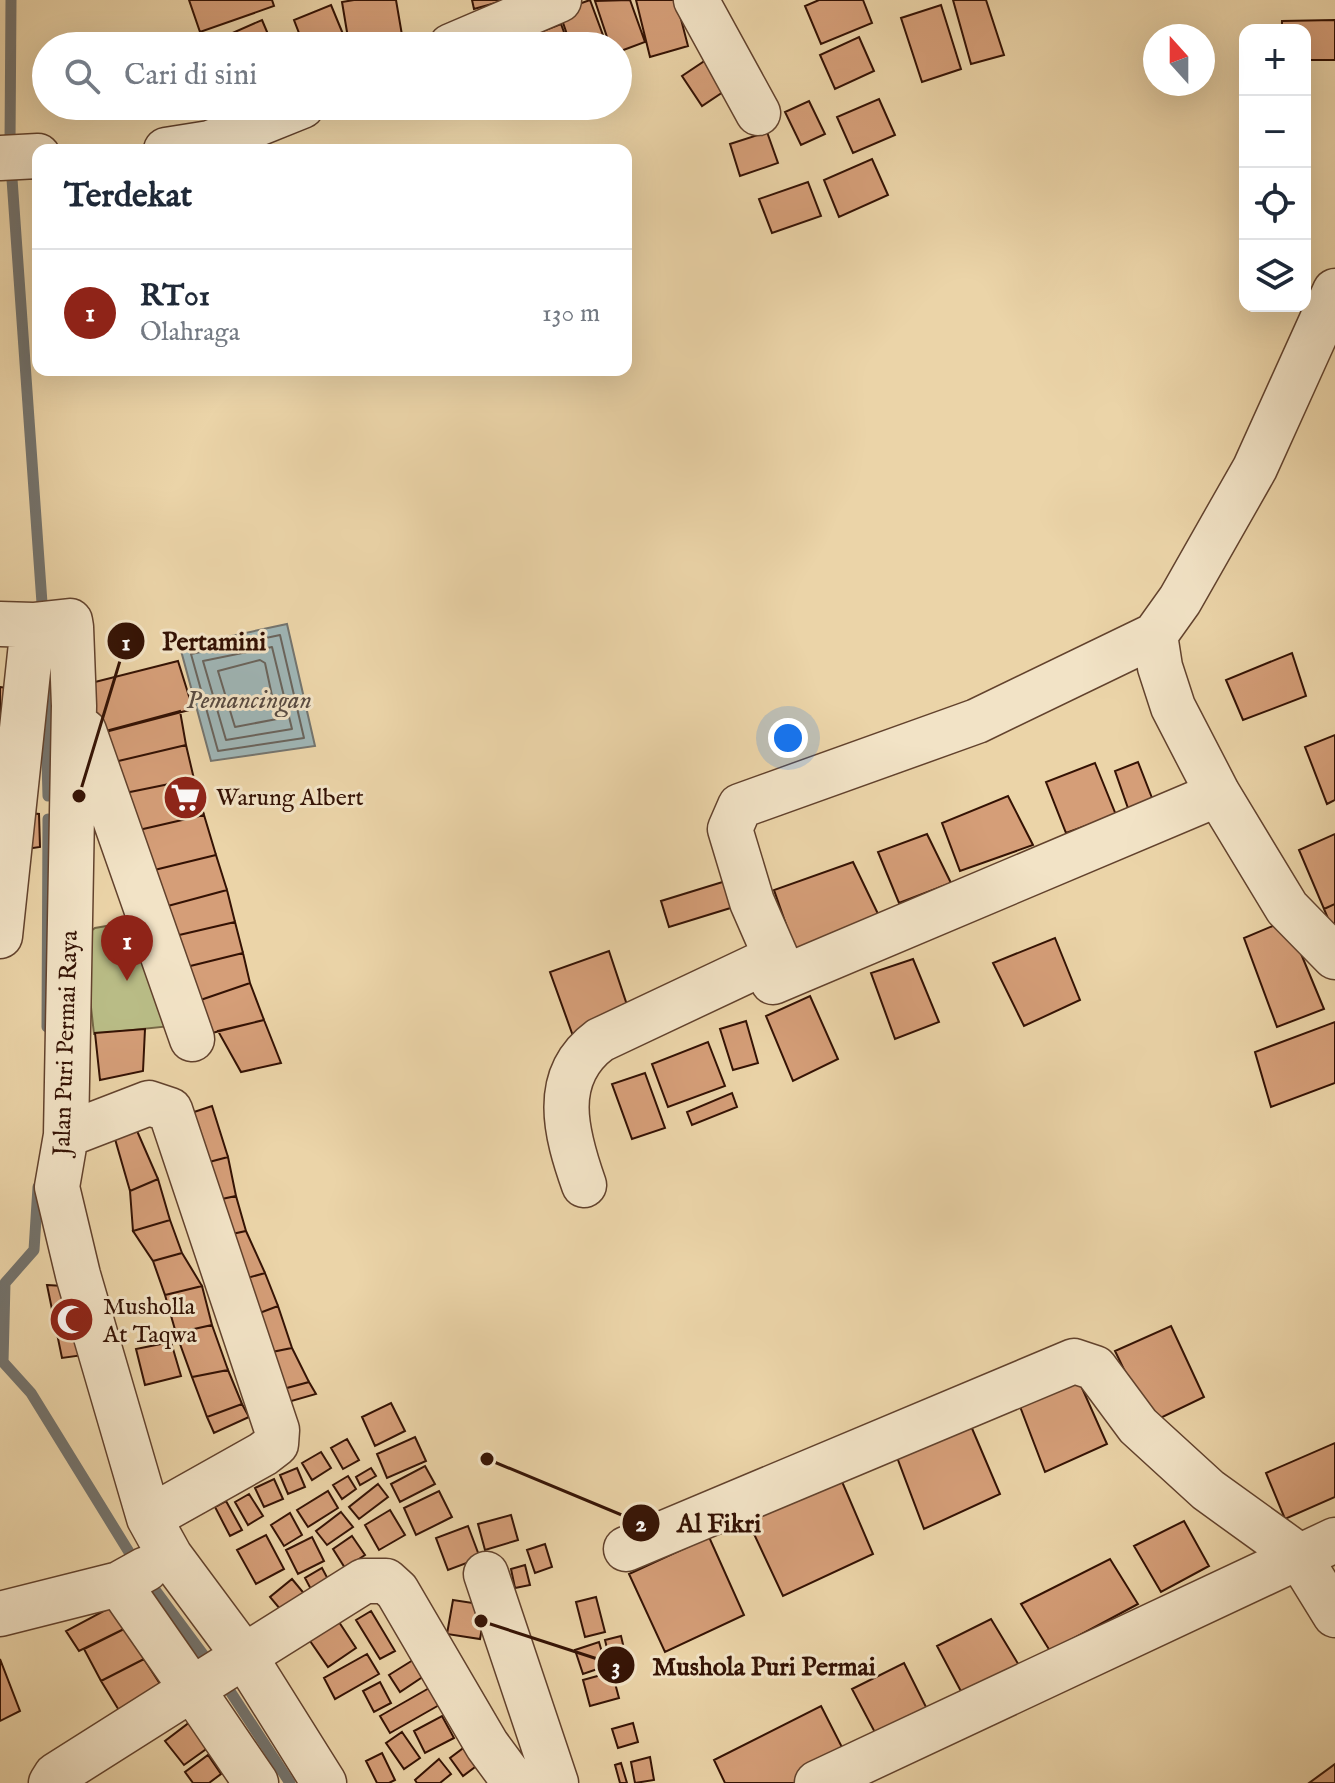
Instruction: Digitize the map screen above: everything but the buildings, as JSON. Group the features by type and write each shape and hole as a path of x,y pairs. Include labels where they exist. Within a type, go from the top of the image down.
{"street":[{"path":"484,32 559,0"},
{"path":"696,0 758,113"},
{"path":"204,144 267,120"},
{"path":"0,158 32,156"},
{"path":"584,1185 571,1149 564,1104 569,1079 586,1050 600,1040 776,957 752,902 730,829 740,806 977,721 1155,635 1180,600 1255,468 1335,291"},
{"path":"0,936 7,804 34,623"},
{"name":"Jalan Puri Permai Raya","path":"34,623 74,706 66,1135 57,1187 78,1275 149,1518 168,1557 324,1783"},
{"path":"1155,635 1160,667 1173,707 1218,794 1287,908 1335,957"},
{"path":"74,706 192,1039"},
{"path":"773,982 1218,794"},
{"path":"66,1135 149,1103 170,1110 277,1430 276,1444 263,1454 149,1518"},
{"path":"626,1549 1074,1361 1095,1368 1138,1426 1208,1490 1317,1548 1335,1615"},
{"path":"817,1783 1317,1548"},
{"path":"0,1614 122,1582 168,1557"},
{"path":"486,1574 556,1783"},
{"path":"51,1783 56,1775 364,1581 386,1581 397,1591 487,1745 515,1783"},
{"path":"122,1582 196,1686 256,1783"}],"green space":[{"path":"135,921 181,1025 94,1034 83,937 95,928"}],"water":[{"name":"Pemancingan","path":"287,624 315,746 211,761 180,647"}],"waterway":[{"path":"10,143 11,0"},
{"path":"11,165 42,603"},
{"path":"45,689 48,796"},
{"path":"47,1027 48,819"},
{"path":"38,1187 34,1250 5,1283 3,1362 31,1393 137,1565"},
{"path":"147,1579 211,1665"},
{"path":"224,1682 290,1783"}],"place":[{"name":"Pertamini","path":"79,796"},
{"name":"Warung Albert","path":"185,797"},
{"name":"RT01","path":"127,981"},
{"name":"Musholla At Taqwa","path":"72,1320"},
{"name":"Al Fikri","path":"487,1459"},
{"name":"Mushola Puri Permai","path":"481,1621"}]}
